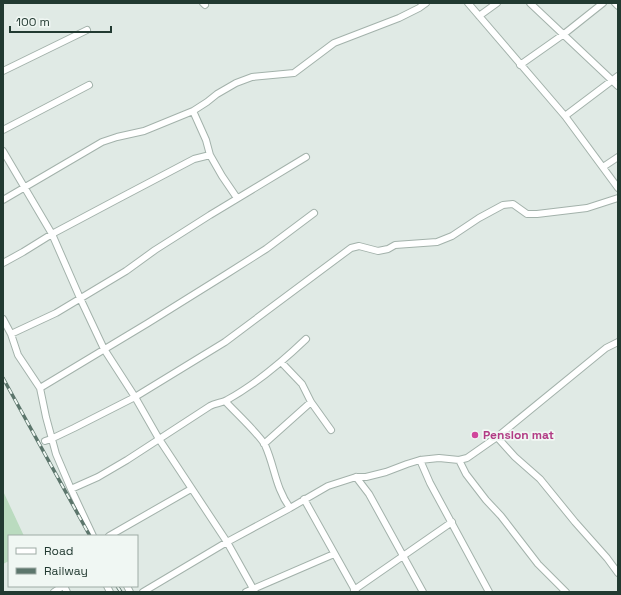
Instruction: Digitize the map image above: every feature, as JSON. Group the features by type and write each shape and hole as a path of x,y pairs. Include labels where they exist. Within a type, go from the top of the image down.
{"street":[{"path":"3,200 102,142 144,130 193,110 236,83 252,77 294,73 334,43 399,18 420,8 426,3"},
{"path":"468,3 565,116 618,188"},
{"path":"479,16 497,3"},
{"path":"530,3 618,86"},
{"path":"520,65 564,34 603,3"},
{"path":"615,3 618,6"},
{"path":"3,71 87,30"},
{"path":"565,116 618,76"},
{"path":"3,130 89,85"},
{"path":"193,110 206,140 210,155 237,198"},
{"path":"3,152 52,234 104,349 135,397 159,439 226,542 254,590"},
{"path":"3,263 52,234 194,159 210,155"},
{"path":"11,334 56,312 126,271 237,198 306,156"},
{"path":"602,167 618,157"},
{"path":"45,441 52,439 135,397 225,342 351,248 359,246 378,251 388,250 395,245 437,242 452,236 479,218 503,205 513,204 527,214 537,214 587,208 618,198"},
{"path":"40,388 148,323 266,249 314,213"},
{"path":"3,319 11,334 18,355 40,388 52,439 61,468 94,535"},
{"path":"71,490 98,477 210,406 217,402 226,401 262,377 306,339"},
{"path":"143,592 226,542 328,486 356,477 366,477 386,472 420,460 439,458 459,460 467,458 497,437 606,348 618,342"},
{"path":"281,362 302,384 311,402 331,430"},
{"path":"226,401 264,444 278,487 290,508"},
{"path":"264,444 311,402"},
{"path":"497,437 515,457 540,479 618,573"},
{"path":"420,460 430,483 489,592"},
{"path":"459,460 466,474 486,500 501,516 538,564 566,592"},
{"path":"356,477 368,494 423,592"},
{"path":"111,535 191,489"},
{"path":"304,499 355,591 452,522"},
{"path":"246,592 254,590 334,554"}],"green space":[{"path":"3,491 24,535 8,535 8,562 3,564"}],"railway":[{"path":"3,378 89,535"},
{"path":"118,587 121,592"}],"place":[{"name":"Pension mat","path":"475,435"}]}
